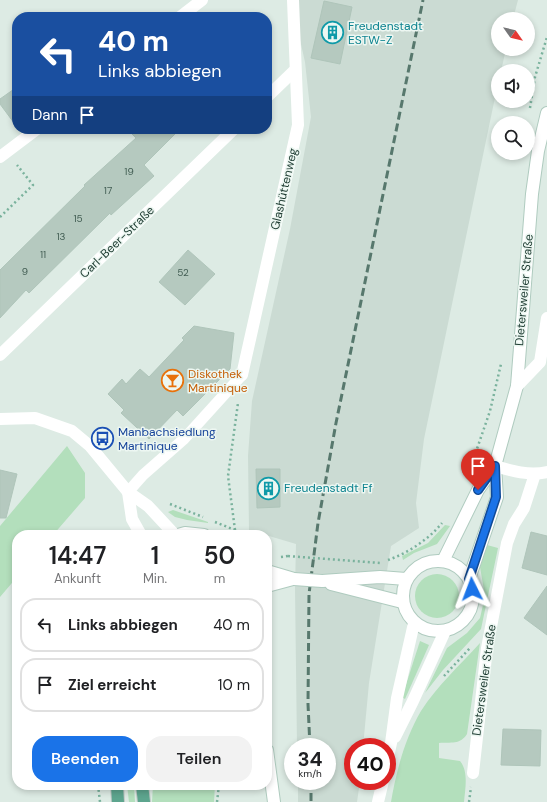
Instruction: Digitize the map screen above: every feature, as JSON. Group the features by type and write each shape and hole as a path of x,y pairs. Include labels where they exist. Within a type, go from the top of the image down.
{"main road":[{"path":"117,790 118,802"},
{"path":"143,790 144,802"}],"street":[{"path":"186,12 202,0"},
{"name":"Glashüttenweg","path":"242,375 298,125 293,0"},
{"path":"272,92 295,70"},
{"name":"Dietersweiler Straße","path":"469,579 496,497 495,466 516,386 532,194 538,151 547,112"},
{"path":"3,155 30,134"},
{"name":"Carl-Beer-Straße","path":"0,355 229,134"},
{"path":"516,386 540,362 547,318"},
{"path":"0,419 35,418 72,431 90,446 128,492 148,506 170,530"},
{"path":"495,466 514,472 535,474 547,472"},
{"name":"Dietersweiler Straße","path":"443,561 478,490 495,466"},
{"name":"Dietersweiler Straße","path":"473,773 487,648 507,543 514,524 524,508 535,474"},
{"path":"128,492 132,519 138,530"},
{"path":"432,561 443,561 453,564 462,570 469,579 473,600 470,611 464,620 456,627 446,631 434,632 423,629 414,623 406,613 402,602 406,579 421,564 432,561"},
{"path":"272,572 294,579 322,581 380,577 406,579"},
{"path":"272,585 294,579"},
{"path":"322,581 402,602"},
{"path":"392,738 397,698 414,623"},
{"path":"394,738 446,631"},
{"path":"272,787 274,802"},
{"path":"378,802 381,790"}],"lane":[{"path":"128,492 143,476 184,439 242,375"}],"path":[{"path":"528,115 535,77 547,37"},
{"path":"0,217 33,185 3,155"},
{"path":"466,476 490,411 502,359"},
{"path":"235,530 228,476 242,375"},
{"path":"288,556 380,563 403,554 434,532 446,518"},
{"path":"99,790 100,802"},
{"path":"217,802 218,790"}],"shaded area":[{"path":"291,0 518,0 515,12 491,12 491,56 504,56 503,64 491,64 491,108 493,108 424,439 416,503 419,528 391,546 369,683 364,738 344,738 344,790 359,790 357,802 298,802 298,790 336,790 336,738 297,738 295,588 296,544 272,537 272,530 249,530 248,456 252,401 290,229 311,117 305,62"}],"green space":[{"path":"67,446 85,473 85,498 57,530 12,530 12,583 0,597 0,526"},
{"path":"173,510 208,523 175,517 168,512"},
{"path":"445,525 450,526 437,544 414,553 403,560 402,556 428,543"},
{"path":"487,545 498,548 481,629 443,670 425,693 447,648 467,633 480,618 485,596 480,567"},
{"path":"437,574 449,578 455,584 459,596 455,608 449,614 437,618 425,614 419,608 415,596 419,584 425,578"},
{"path":"420,641 429,645 405,699 402,697"},
{"path":"480,643 467,734 464,738 458,741 451,743 439,743 439,758 460,761 463,765 466,781 464,802 391,802 394,790 396,790 396,779 402,755 410,732 421,711 441,684"},
{"path":"128,790 134,790 135,802 129,802"},
{"path":"153,790 215,790 214,802 152,802"}],"building":[{"name":"Freudenstadt ESTW-Z","path":"324,1 352,7 340,64 311,58"},
{"path":"12,91 12,120 0,104 0,99"},
{"path":"132,134 175,134 144,165 154,176 111,215 110,213 29,293 26,290 0,318 0,270 85,186 84,185 136,138"},
{"path":"188,250 215,274 185,305 159,282"},
{"name":"Diskothek Martinique","path":"194,326 234,333 230,369 183,416 177,410 149,439 121,413 124,410 108,394 122,379 126,384 140,369 149,377 184,340 182,338"},
{"name":"Freudenstadt Ff","path":"256,469 280,469 280,507 257,508"},
{"path":"0,470 17,474 6,518 0,518"},
{"path":"531,532 547,536 547,575 522,568"},
{"path":"547,586 547,635 524,618"},
{"path":"503,729 541,730 540,766 501,765"}],"railway":[{"path":"310,738 308,704 309,594 318,523 336,423 423,0"},
{"path":"311,790 311,802"}],"place":[{"name":"Freudenstadt ESTW-Z","path":"332,33"},
{"name":"Diskothek Martinique","path":"173,381"},
{"name":"Manbachsiedlung Martinique","path":"103,439"},
{"name":"Freudenstadt Ff","path":"268,488"}],"route":[{"path":"472,589 469,579 496,497 495,466 478,490"}]}
